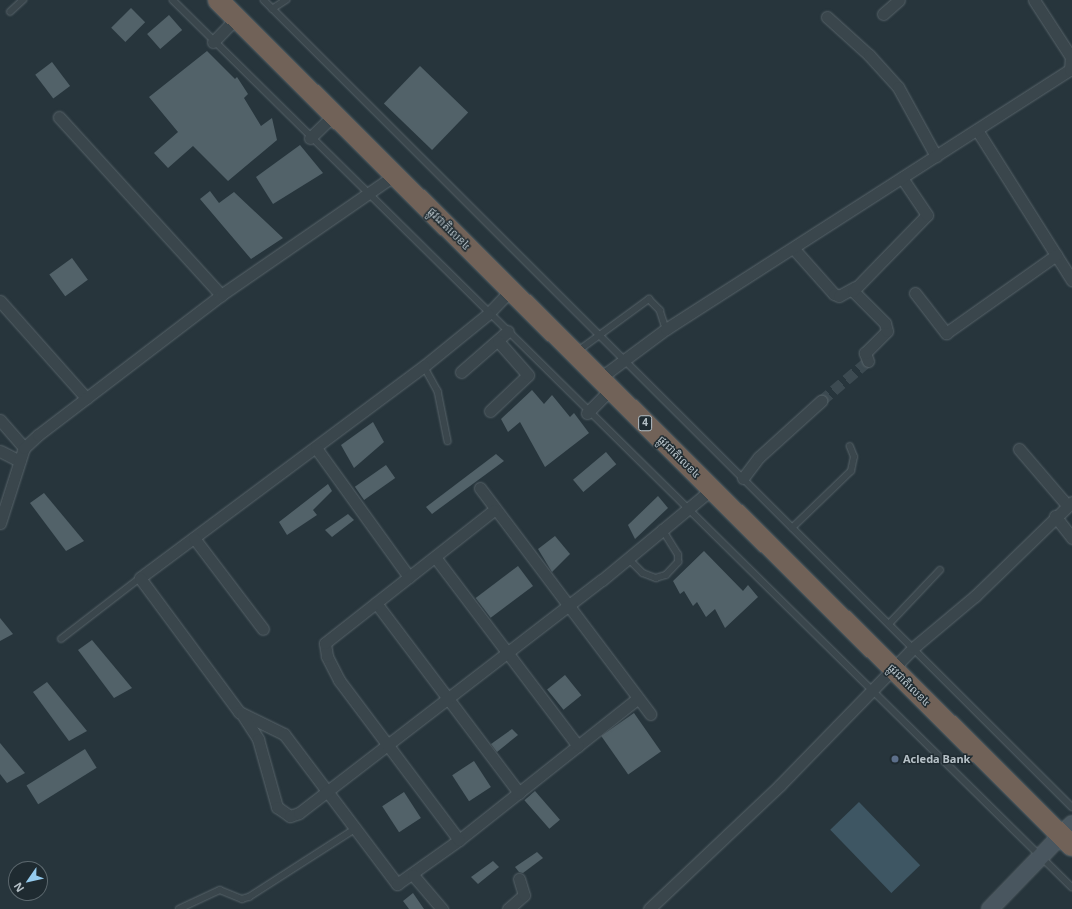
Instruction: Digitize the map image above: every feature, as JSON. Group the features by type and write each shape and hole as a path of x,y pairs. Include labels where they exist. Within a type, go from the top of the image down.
{"highway":[{"name":"ផ្លូវជាតិលេខ៤","path":"218,0 895,670 1068,835"}],"main road":[{"path":"990,909 1040,857 1068,835"}],"street":[{"path":"883,14 899,0"},
{"path":"588,412 622,358 794,249 1070,70 1070,57 1034,0"},
{"path":"827,17 869,55 898,87 936,156"},
{"path":"214,42 236,18"},
{"path":"310,137 334,115"},
{"path":"59,117 221,295"},
{"path":"977,130 1072,280"},
{"path":"0,523 24,448 86,398 221,295 370,195 395,175"},
{"path":"794,249 834,294 839,296 855,287 927,215 902,178"},
{"path":"915,293 946,333 1056,255"},
{"path":"855,287 854,293 885,323 887,331 865,354 868,361"},
{"path":"511,290 489,313 424,366 140,578 258,739 276,807 290,816 299,812 327,792 568,606 712,489"},
{"path":"0,301 86,398"},
{"path":"461,372 508,331"},
{"path":"490,411 528,375 498,341"},
{"path":"743,478 759,457 821,401"},
{"path":"0,420 24,448"},
{"path":"316,448 409,577"},
{"path":"649,909 730,834 895,670 913,648 975,596 1055,516 1070,503 1019,449"},
{"path":"0,451 20,460"},
{"path":"480,488 494,510 650,714"},
{"path":"459,840 339,680 325,650 325,643 494,510"},
{"path":"1055,516 1072,538"},
{"path":"194,538 262,629"},
{"path":"435,557 578,746"},
{"path":"376,603 519,793"},
{"path":"241,714 284,734 395,883 413,875 459,840 638,698"},
{"path":"413,875 442,909"},
{"path":"508,909 524,895 519,878"}],"lane":[{"path":"10,12 22,0"},
{"path":"173,0 588,412 1072,887"},
{"path":"264,0 1072,807"},
{"path":"272,9 286,0"},
{"path":"575,353 649,299 660,310 666,329"},
{"path":"424,366 438,391 448,441"},
{"path":"792,528 851,471 854,457 850,447"},
{"path":"628,558 643,574 656,578 666,575 678,562 678,555 662,529"},
{"path":"888,624 940,570"},
{"path":"60,639 140,578"},
{"path":"178,909 220,890 242,899 248,897 355,829"}],"water":[{"path":"859,802 920,865 891,893 830,830"}],"building":[{"path":"131,8 145,22 125,42 111,28"},
{"path":"169,15 182,30 160,49 147,34"},
{"path":"207,51 235,79 237,77 248,94 244,98 261,126 272,118 277,140 228,181 193,146 168,168 154,153 178,132 149,97"},
{"path":"52,62 70,86 53,99 35,75"},
{"path":"420,66 468,113 432,150 384,103"},
{"path":"300,145 323,173 273,204 256,177"},
{"path":"210,191 219,203 234,192 283,238 251,259 200,199"},
{"path":"72,258 88,280 65,296 49,274"},
{"path":"532,390 544,404 552,395 570,417 574,413 589,433 545,467 520,422 508,432 501,419"},
{"path":"373,422 384,442 354,468 341,445"},
{"path":"606,452 616,464 583,492 573,480"},
{"path":"496,454 504,461 432,514 426,507"},
{"path":"386,465 395,478 364,500 355,487"},
{"path":"328,484 332,491 313,510 317,515 287,535 279,522"},
{"path":"44,493 84,541 66,551 30,503"},
{"path":"658,496 668,508 635,539 628,525"},
{"path":"348,514 354,520 332,537 325,530"},
{"path":"555,536 570,554 552,572 538,549"},
{"path":"704,551 743,591 748,585 758,597 725,628 715,609 706,617 697,602 693,606 684,591 680,594 673,581"},
{"path":"518,566 533,586 491,618 476,598"},
{"path":"0,618 13,634 0,641"},
{"path":"92,640 132,688 114,698 78,650"},
{"path":"565,675 581,695 563,710 547,689"},
{"path":"47,682 87,731 69,741 33,692"},
{"path":"634,713 661,752 628,774 601,736"},
{"path":"512,729 518,735 497,752 491,744"},
{"path":"0,743 25,773 7,783 0,774"},
{"path":"85,749 97,768 38,804 26,786"},
{"path":"474,761 491,787 469,801 452,775"},
{"path":"535,791 560,820 549,829 524,800"},
{"path":"404,792 421,818 399,832 382,806"},
{"path":"537,852 543,858 523,873 519,872 515,867"},
{"path":"493,861 499,867 478,884 471,877"},
{"path":"413,893 424,909 409,909 403,901"}],"tunnel":[{"path":"821,401 868,361"}],"place":[{"name":"Acleda Bank","path":"895,759"}]}
